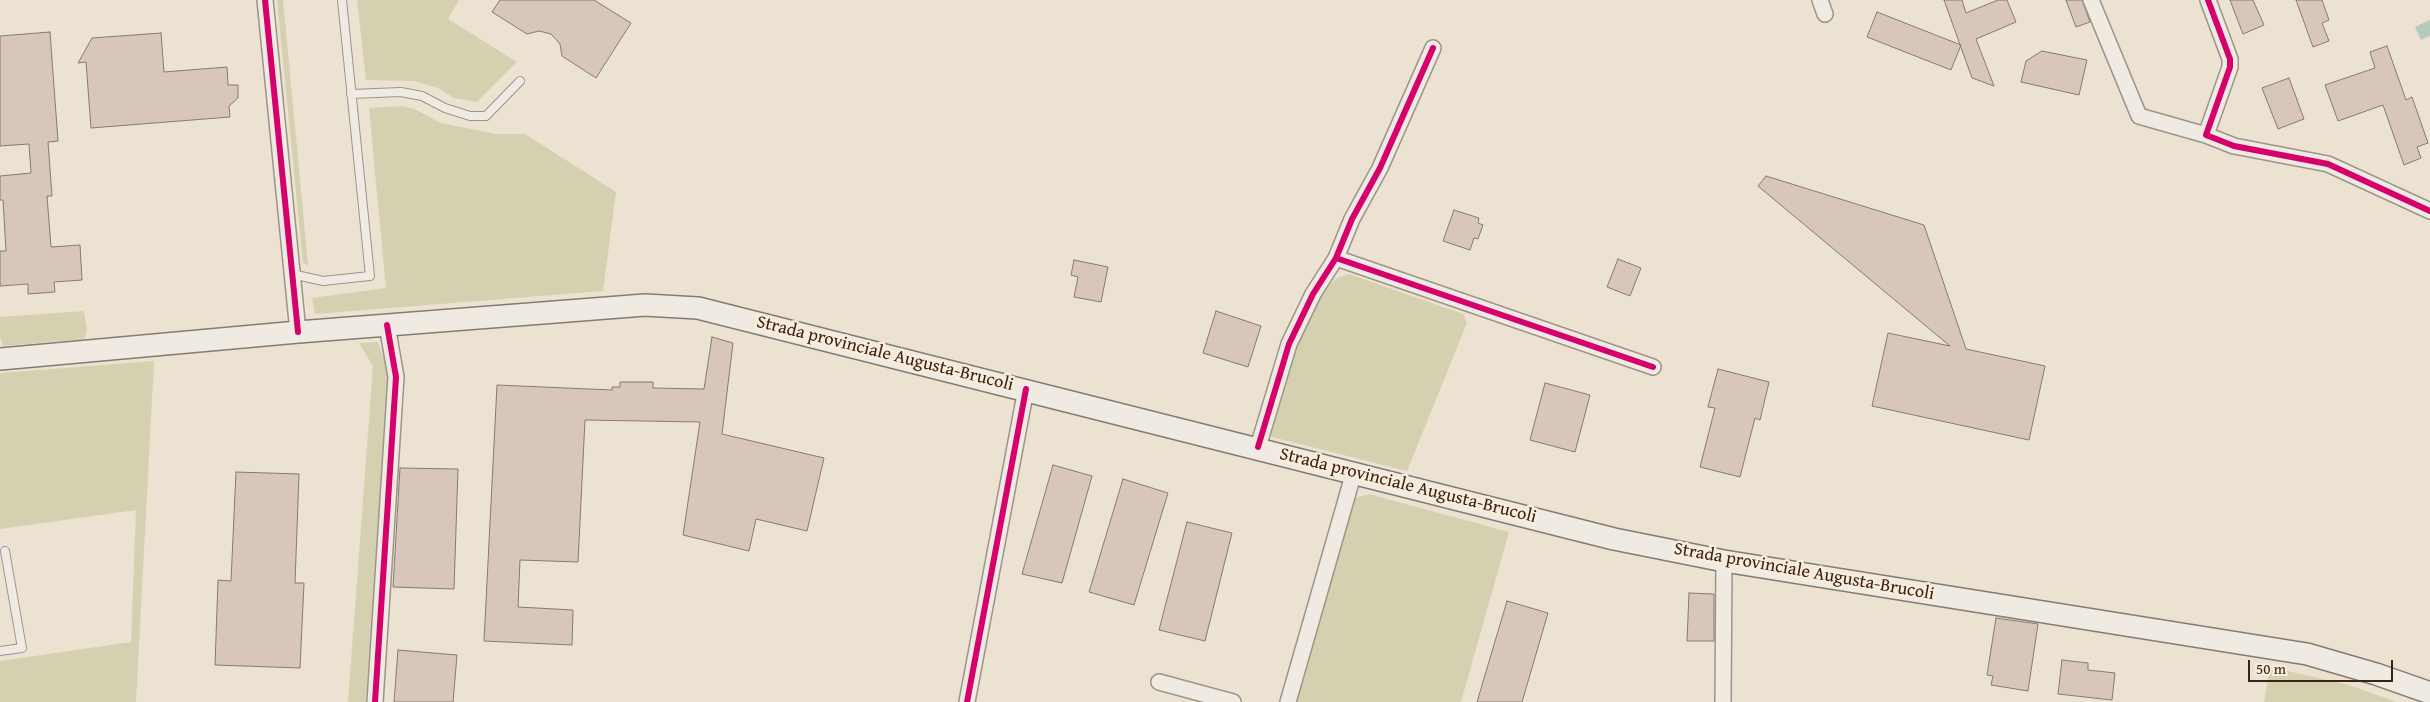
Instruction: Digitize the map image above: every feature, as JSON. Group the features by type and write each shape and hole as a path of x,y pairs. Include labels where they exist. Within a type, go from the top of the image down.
{"main road":[{"name":"Strada provinciale Augusta-Brucoli","path":"0,359 298,332 646,305 698,308 1258,447 1614,538 1724,561 2307,654 2376,674 2430,693"}],"street":[{"path":"265,0 298,332"},
{"path":"2091,0 2139,116 2206,135 2234,146 2328,164 2430,211"},
{"path":"2206,135 2230,67 2230,59 2208,0"},
{"path":"1258,447 1289,344 1313,294 1336,258 1352,220 1380,168 1433,48"},
{"path":"1336,258 1654,367"},
{"path":"375,702 396,378 387,325"},
{"path":"966,702 1026,389"},
{"path":"1288,702 1354,472"},
{"path":"1723,702 1724,561"},
{"path":"1160,682 1233,702"}],"lane":[{"path":"292,274 323,281 370,276 342,0"},
{"path":"351,94 401,92 422,96 445,108 470,116 486,116 520,81"},
{"path":"0,652 22,648 5,550"}],"shaded area":[{"path":"277,0 283,0 308,265 303,263"},
{"path":"357,0 459,0 448,19 517,62 477,102 454,98 438,88 415,81 366,80"},
{"path":"2430,20 2430,36 2421,40 2415,27"},
{"path":"403,106 414,109 441,123 496,134 525,134 616,192 603,291 315,314 312,298 386,288 369,108"},
{"path":"1349,274 1463,314 1467,323 1407,471 1272,437 1269,433 1290,359 1312,310 1324,291 1337,278"},
{"path":"84,311 87,330 84,339 3,346 0,337 0,317"},
{"path":"378,342 389,372 366,702 348,702 373,366 359,343"},
{"path":"154,361 136,702 0,702 0,661 131,642 136,510 0,529 0,373"},
{"path":"1369,494 1509,532 1461,702 1296,702 1355,498"},
{"path":"2270,667 2349,685 2397,702 2264,702"}],"building":[{"path":"500,0 594,0 631,23 596,78 562,56 560,44 551,34 539,31 527,34 492,12"},
{"path":"1944,0 1962,0 1966,13 1998,0 2007,0 2016,22 1976,39 1994,86 1972,78"},
{"path":"2066,0 2082,0 2090,22 2076,27"},
{"path":"2230,0 2253,0 2264,25 2243,34"},
{"path":"2296,0 2322,0 2329,20 2322,23 2329,41 2313,47"},
{"path":"1877,12 1961,45 1951,70 1867,37"},
{"path":"50,32 58,141 48,142 52,196 47,196 51,247 80,245 82,280 54,282 55,292 28,294 28,284 0,286 0,251 6,251 3,200 0,200 0,176 31,173 29,144 0,146 0,36"},
{"path":"161,33 164,72 227,67 228,85 238,85 238,98 229,106 230,117 91,128 86,62 78,63 92,38"},
{"path":"2387,46 2406,100 2412,97 2428,143 2417,147 2421,158 2404,165 2383,105 2338,121 2325,85 2375,68 2370,52"},
{"path":"2042,51 2087,60 2079,95 2021,82 2026,61"},
{"path":"2289,78 2304,119 2278,129 2262,88"},
{"path":"1766,176 1924,225 1966,349 2045,366 2029,440 1872,406 1888,333 1950,346 1758,186"},
{"path":"1454,210 1479,218 1478,223 1483,225 1478,239 1474,238 1470,250 1443,241"},
{"path":"1618,259 1641,268 1630,296 1607,287"},
{"path":"1074,260 1108,267 1101,302 1074,297 1078,277 1071,275"},
{"path":"1216,311 1261,326 1248,367 1203,353"},
{"path":"712,337 733,343 722,434 824,458 807,531 756,519 749,551 683,535 700,422 585,420 578,562 520,560 518,607 573,610 572,645 484,641 497,385 612,390 612,387 620,387 620,382 653,382 653,388 704,389"},
{"path":"1718,369 1769,382 1760,420 1755,418 1740,477 1700,467 1715,408 1708,407"},
{"path":"1545,383 1590,395 1575,452 1530,440"},
{"path":"1053,465 1092,476 1062,583 1022,574"},
{"path":"400,468 458,469 454,589 393,587"},
{"path":"236,472 299,474 295,583 304,583 300,668 215,665 218,580 231,581"},
{"path":"1123,479 1168,493 1134,605 1089,592"},
{"path":"1187,522 1232,533 1205,641 1159,630"},
{"path":"1689,593 1714,594 1714,641 1687,641"},
{"path":"1507,601 1548,613 1522,702 1477,702"},
{"path":"1996,618 2038,624 2028,691 1991,685 1993,676 1987,675"},
{"path":"398,650 457,655 453,702 394,702"},
{"path":"2062,660 2088,663 2088,670 2115,673 2112,700 2058,694"}],"cycle path":[{"path":"265,0 298,332"},
{"path":"2208,0 2230,59 2230,67 2206,135 2234,146 2328,164 2430,211"},
{"path":"1258,447 1289,344 1313,294 1336,258 1352,219 1380,168 1433,48"},
{"path":"1336,258 1653,367"},
{"path":"375,702 396,377 387,325"},
{"path":"967,702 1026,389"}]}
